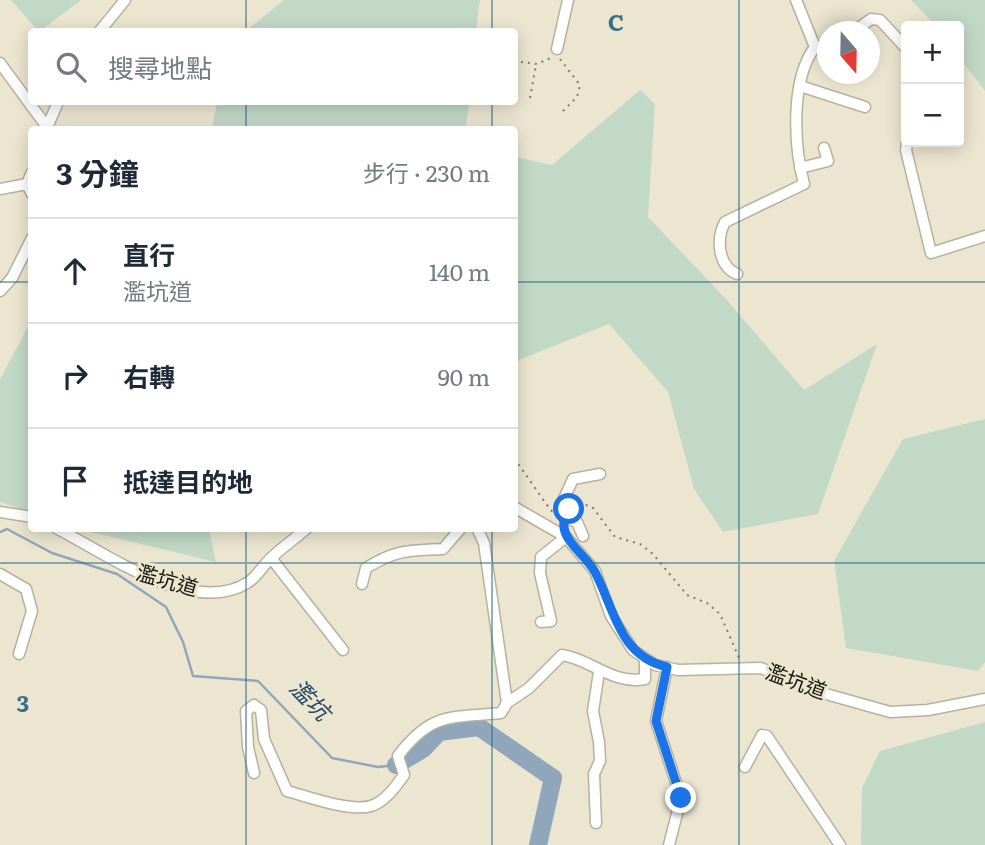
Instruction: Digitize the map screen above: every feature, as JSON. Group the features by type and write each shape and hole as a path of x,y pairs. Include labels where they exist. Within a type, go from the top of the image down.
{"street":[{"path":"102,28 125,0"},
{"path":"557,49 568,0"},
{"path":"737,274 728,270 721,257 722,228 725,222 804,184 796,145 800,86 806,60 815,47 796,0"},
{"path":"868,21 880,20 901,43"},
{"path":"0,63 28,103"},
{"path":"800,86 812,87 865,107"},
{"path":"30,105 45,126"},
{"path":"47,126 57,105"},
{"path":"906,147 931,253 985,236"},
{"path":"800,168 828,161 824,148"},
{"path":"0,189 28,189"},
{"path":"0,291 12,278 28,246"},
{"path":"583,536 577,522 564,517 562,503 573,479 600,474"},
{"path":"254,773 247,747 247,710 254,705 261,710 264,739 287,791 342,805 371,806 392,792 404,775 398,755 415,733 435,721 501,713 507,703 529,688 562,655 579,657 599,672 636,680 645,678 645,660 633,650 611,616 595,571 566,537 518,509"},
{"path":"0,512 28,516"},
{"name":"濫坑道","path":"63,532 124,568 151,579 207,592 221,592 250,582 271,558 302,532"},
{"path":"362,584 366,568 385,557 397,551 443,549 458,532"},
{"path":"479,532 484,543 507,703"},
{"path":"541,622 551,621 540,573 541,558 566,537"},
{"path":"271,558 343,650"},
{"path":"0,574 26,589 32,611 19,654"},
{"name":"濫坑道","path":"645,660 678,670 761,668 819,692 890,712 928,710 985,699"},
{"path":"667,667 656,721 681,798 669,845"},
{"path":"596,823 594,774 600,761 593,711 599,672"},
{"path":"745,767 762,735 767,736 840,845"}],"path":[{"path":"518,62 537,64 557,55 580,85 577,97 561,113"},
{"path":"530,98 537,64"},
{"path":"518,464 540,491 547,509 564,517 569,509 579,505 593,508 615,537 640,544 653,554 687,595 707,603 720,614 743,667"}],"green space":[{"path":"11,0 81,0 44,28 36,28"},
{"path":"284,0 480,0 476,28 250,28"},
{"path":"911,0 985,0 985,91 964,64 964,21 931,21"},
{"path":"640,90 655,104 648,217 727,300 804,390 877,344 818,514 723,532 694,489 668,392 609,324 518,362 518,158 552,165"},
{"path":"216,105 469,105 466,126 213,126"},
{"path":"28,327 28,512 0,502 0,379"},
{"path":"985,419 985,662 978,671 846,648 834,561 903,439"},
{"path":"91,532 210,532 216,562"},
{"path":"985,722 985,845 861,845 862,788 880,751"}],"waterway":[{"name":"濫坑","path":"0,532 7,529 52,553 117,574 166,607 183,642 193,676 258,681 332,758 378,767 396,765"},
{"name":"濫坑","path":"396,765 423,749 439,732 479,727 553,778 538,845"}],"route":[{"path":"569,509 564,517 566,537 595,571 611,616 633,650 645,660 667,667 656,721 681,798"}]}
